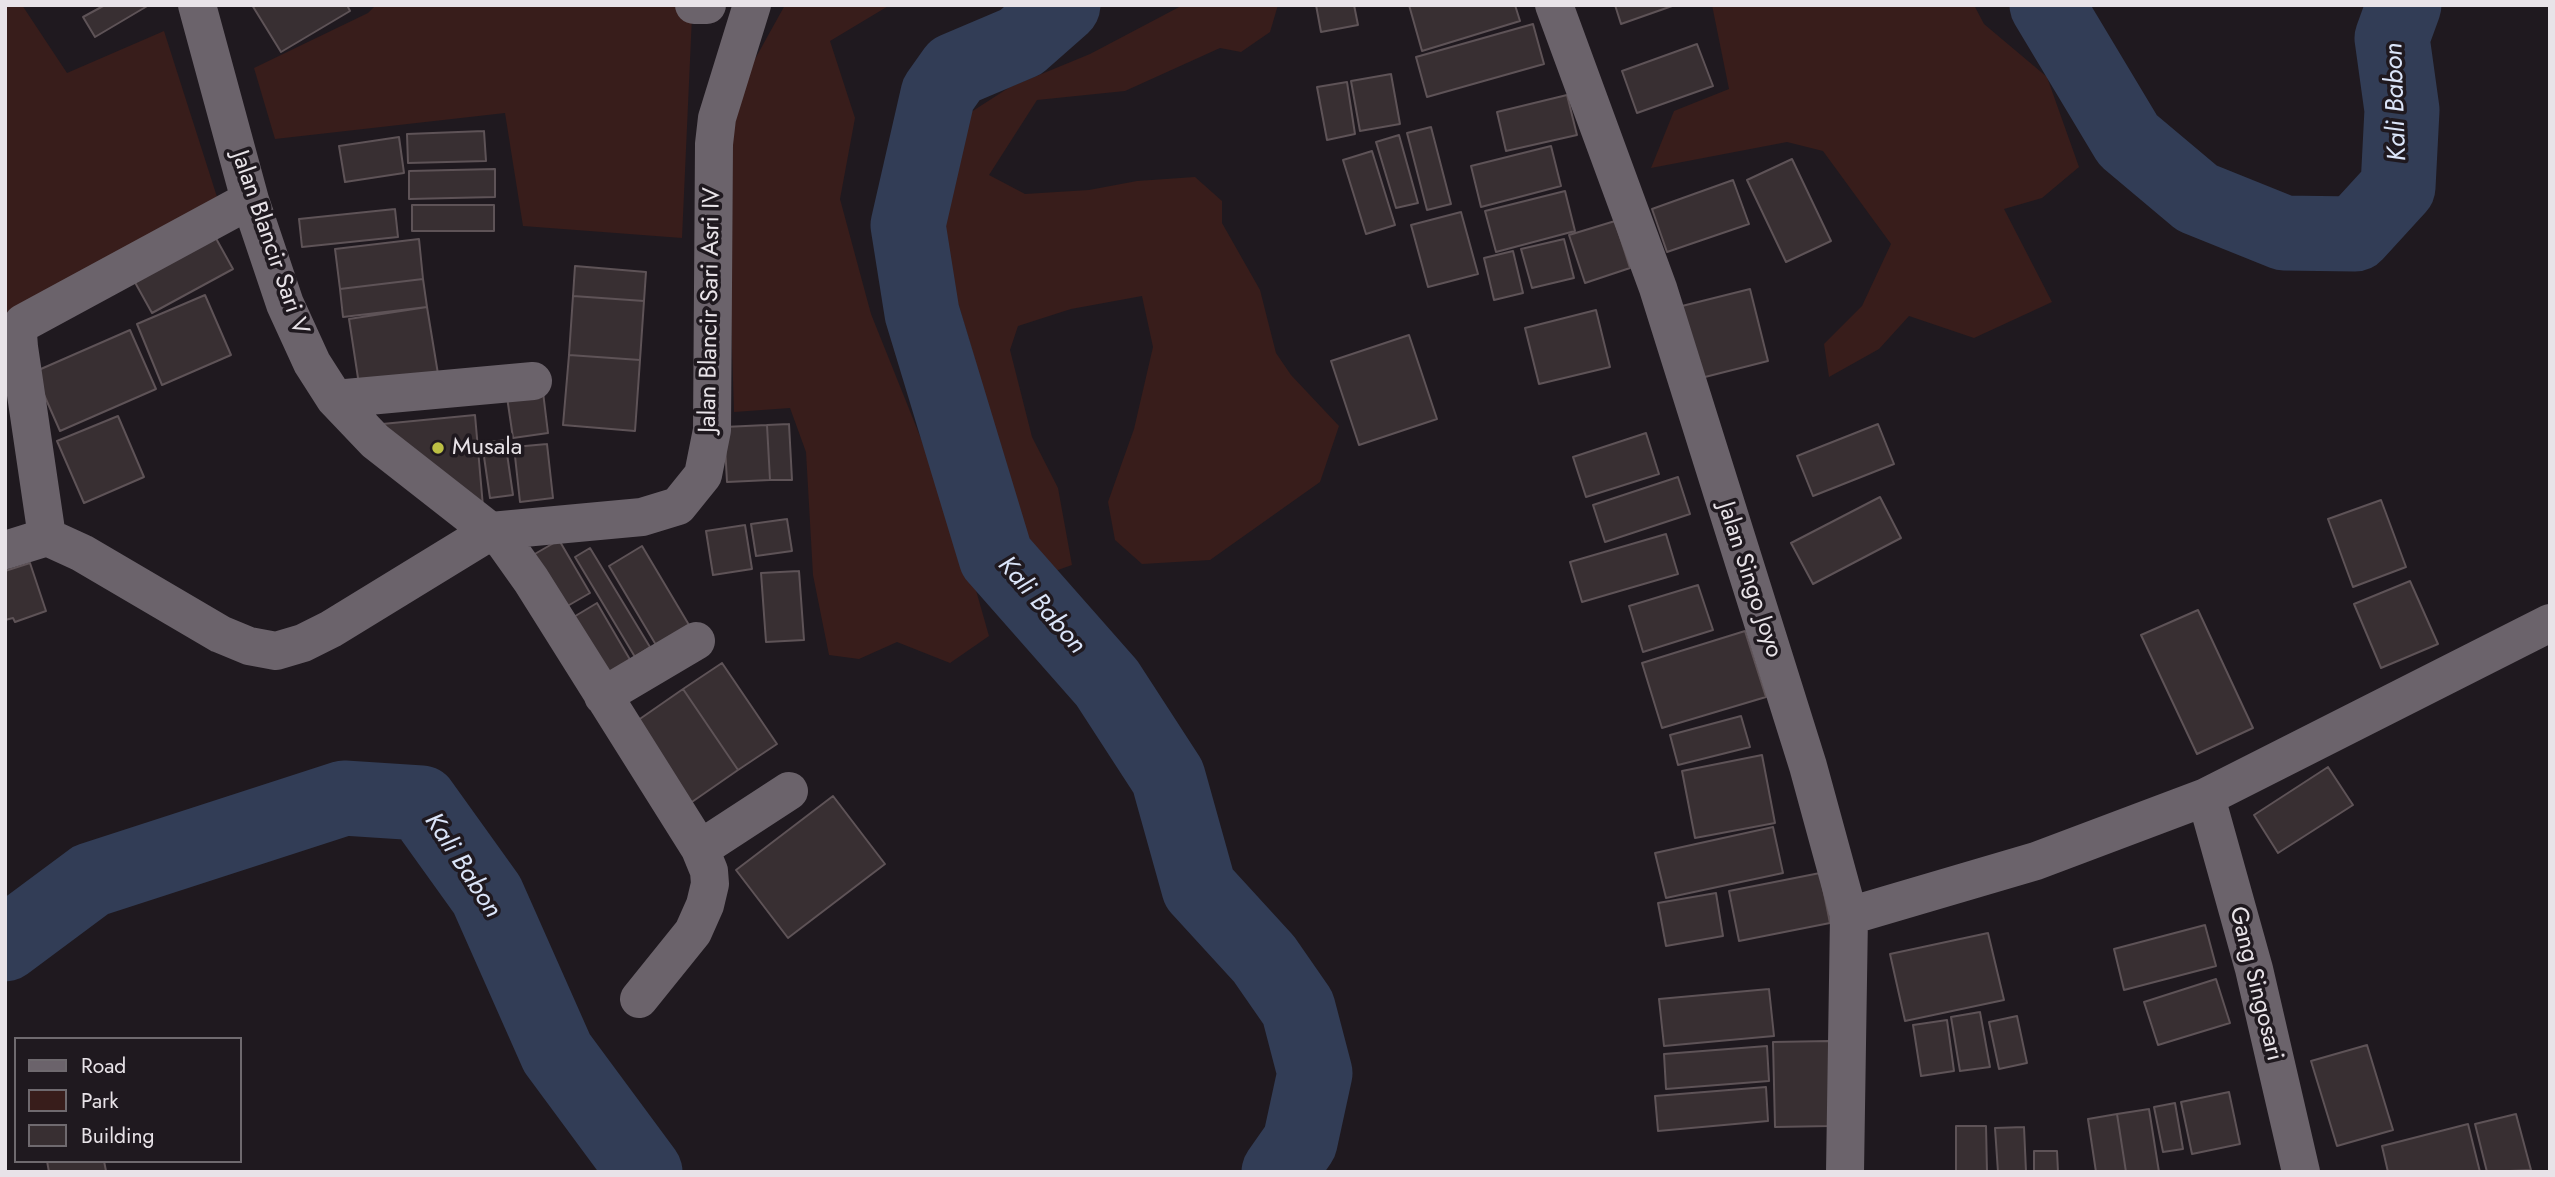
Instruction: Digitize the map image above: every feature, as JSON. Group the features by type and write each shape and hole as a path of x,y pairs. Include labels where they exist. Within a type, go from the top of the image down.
{"street":[{"name":"Jalan Blancir Sari V","path":"197,5 250,200 285,304 312,363 335,399 375,441 504,542 531,580 700,849 709,871 705,905 693,932 639,999"},
{"path":"694,5 707,5"},
{"name":"Jalan Blancir Sari Asri IV","path":"491,531 642,517 667,511 678,506 703,475 712,430 713,144 717,118 751,5"},
{"name":"Jalan Singo Joyo","path":"1554,5 1657,288 1808,766 1849,916 1845,1172"},
{"path":"47,537 19,347 18,334 23,323 250,200"},
{"path":"335,399 533,382"},
{"path":"5,550 47,537 82,553 220,634 250,646 276,651 303,643 331,629 491,531"},
{"path":"1849,916 2036,861 2206,797 2550,623"},
{"path":"603,696 696,641"},
{"path":"700,849 789,791"},
{"name":"Gang Singosari","path":"2206,797 2254,970 2301,1172"}],"green space":[{"path":"5,5 22,5 67,73 164,31 218,200 5,334"},
{"path":"376,5 687,5 692,16 682,238 523,226 505,113 275,139 254,68 368,13"},
{"path":"785,5 890,5 830,41 855,118 840,199 871,314 962,541 989,636 950,663 897,642 859,659 829,655 813,575 806,452 790,408 734,412 726,157 745,77"},
{"path":"1183,5 1278,5 1270,32 1241,52 1220,48 1125,91 1037,100 989,175 1025,194 1089,190 1137,181 1195,177 1222,201 1222,223 1260,290 1276,353 1291,375 1339,426 1320,482 1210,560 1142,564 1115,540 1108,502 1134,429 1153,347 1142,296 1071,309 1018,326 1010,350 1032,437 1058,488 1072,565 1038,577 959,306 931,257 919,197 954,123 1010,87 1090,54"},
{"path":"1712,5 1974,5 1984,24 2047,77 2079,167 2042,198 2004,209 2052,302 1974,338 1909,316 1879,349 1829,377 1824,344 1862,306 1891,244 1823,151 1787,142 1651,168 1674,111 1729,89"}],"building":[{"path":"105,5 149,5 95,37 83,17"},
{"path":"252,5 347,5 350,11 281,52"},
{"path":"1316,5 1354,5 1358,25 1321,32"},
{"path":"1409,5 1515,5 1520,21 1422,51"},
{"path":"1615,5 1675,5 1621,24"},
{"path":"1533,24 1544,64 1427,97 1416,57"},
{"path":"1697,44 1713,86 1637,113 1622,71"},
{"path":"1391,74 1400,124 1360,131 1351,81"},
{"path":"1347,82 1355,134 1327,140 1317,87"},
{"path":"1567,95 1577,135 1506,151 1497,112"},
{"path":"1431,127 1451,204 1427,210 1407,133"},
{"path":"484,131 486,161 408,163 407,134"},
{"path":"1399,135 1418,203 1396,208 1376,142"},
{"path":"399,137 404,173 345,182 339,146"},
{"path":"1551,146 1561,186 1481,207 1471,166"},
{"path":"1372,151 1395,225 1366,234 1343,160"},
{"path":"1792,159 1831,241 1786,262 1747,180"},
{"path":"495,169 495,197 409,199 409,171"},
{"path":"1733,180 1749,224 1667,252 1652,209"},
{"path":"1565,191 1575,231 1496,252 1485,211"},
{"path":"412,205 494,205 494,231 412,231"},
{"path":"395,209 398,237 302,247 299,219"},
{"path":"1461,212 1478,274 1428,287 1411,225"},
{"path":"1615,221 1630,268 1585,283 1569,235"},
{"path":"213,233 233,269 152,313 132,277"},
{"path":"419,239 423,279 340,289 335,249"},
{"path":"1564,239 1574,278 1532,288 1521,249"},
{"path":"1513,251 1523,293 1494,300 1484,258"},
{"path":"575,266 646,272 644,301 573,296"},
{"path":"423,279 427,307 343,317 340,289"},
{"path":"1750,289 1768,361 1701,378 1682,306"},
{"path":"205,295 231,355 162,385 137,324"},
{"path":"573,296 644,301 640,360 569,355"},
{"path":"427,307 439,380 360,391 349,319"},
{"path":"1596,310 1610,367 1539,384 1525,328"},
{"path":"130,330 156,389 60,431 34,372"},
{"path":"1409,335 1437,419 1359,445 1331,361"},
{"path":"569,355 640,360 635,431 563,425"},
{"path":"543,392 548,433 513,438 507,397"},
{"name":"Musala","path":"475,415 484,518 372,425"},
{"path":"118,416 144,477 84,503 57,441"},
{"path":"789,424 792,480 770,480 767,425"},
{"path":"1878,424 1894,464 1813,496 1797,456"},
{"path":"767,425 770,480 727,482 724,427"},
{"path":"1646,433 1659,474 1586,497 1573,457"},
{"path":"505,440 513,495 490,498 482,443"},
{"path":"547,444 553,498 520,502 514,447"},
{"path":"1678,477 1690,514 1605,542 1593,505"},
{"path":"1880,497 1901,538 1813,584 1791,543"},
{"path":"2381,500 2406,567 2353,587 2328,519"},
{"path":"787,519 792,551 756,556 751,524"},
{"path":"745,525 752,569 713,575 706,531"},
{"path":"1666,534 1678,574 1582,602 1570,562"},
{"path":"559,540 590,593 564,608 533,555"},
{"path":"642,546 692,630 659,650 609,566"},
{"path":"590,548 650,647 635,657 575,557"},
{"path":"30,563 46,611 15,622 13,618 5,620 5,571"},
{"path":"799,571 804,640 766,642 761,573"},
{"path":"2410,581 2438,644 2381,668 2354,604"},
{"path":"1698,585 1713,630 1643,652 1629,606"},
{"path":"597,603 632,663 602,680 567,621"},
{"path":"2198,610 2253,728 2197,754 2141,635"},
{"path":"1745,631 1766,697 1662,728 1642,663"},
{"path":"722,663 777,744 738,770 683,689"},
{"path":"683,689 738,770 689,804 634,723"},
{"path":"1741,716 1750,747 1678,765 1670,735"},
{"path":"1762,755 1775,823 1695,838 1682,771"},
{"path":"2328,767 2353,805 2278,853 2254,815"},
{"path":"833,796 885,864 788,938 736,870"},
{"path":"1773,827 1783,873 1666,898 1655,853"},
{"path":"1820,873 1830,923 1739,941 1729,891"},
{"path":"1716,893 1723,936 1666,946 1658,903"},
{"path":"2205,925 2216,966 2124,990 2114,949"},
{"path":"1988,933 2004,1000 1905,1021 1890,954"},
{"path":"2216,979 2230,1023 2158,1045 2144,1002"},
{"path":"1769,989 1774,1036 1664,1046 1659,999"},
{"path":"1980,1012 1990,1067 1960,1071 1951,1017"},
{"path":"2017,1016 2027,1063 1999,1069 1989,1022"},
{"path":"1947,1020 1954,1071 1921,1076 1913,1025"},
{"path":"1829,1041 1830,1126 1775,1127 1773,1042"},
{"path":"2367,1045 2393,1130 2337,1146 2311,1061"},
{"path":"1767,1046 1769,1081 1666,1089 1664,1054"},
{"path":"1766,1087 1768,1121 1658,1131 1655,1096"},
{"path":"2229,1092 2240,1144 2192,1154 2181,1102"},
{"path":"2175,1103 2183,1149 2163,1152 2154,1107"},
{"path":"2149,1109 2159,1172 2126,1172 2117,1114"},
{"path":"2117,1114 2126,1172 2096,1172 2088,1119"},
{"path":"2516,1114 2531,1170 2487,1172 2475,1124"},
{"path":"2468,1124 2480,1172 2388,1172 2382,1146"},
{"path":"1956,1126 1986,1126 1987,1172 1956,1172"},
{"path":"2024,1127 2026,1172 1998,1172 1995,1128"},
{"path":"2034,1151 2057,1151 2058,1172 2034,1172"},
{"path":"47,1163 104,1163 106,1171 49,1172"}],"waterway":[{"name":"Kali Babon","path":"1063,5 1021,42 955,70 938,94 908,225 922,313 996,557 1107,683 1168,777 1199,888 1264,959 1298,1008 1315,1073 1300,1142 1279,1172"},
{"name":"Kali Babon","path":"2047,5 2128,140 2197,198 2284,233 2355,234 2398,187 2402,110 2392,38 2404,5"},
{"name":"Kali Babon","path":"5,944 91,880 344,798 421,803 487,895 557,1053 645,1172"}],"place":[{"name":"Musala","path":"438,448"}]}
